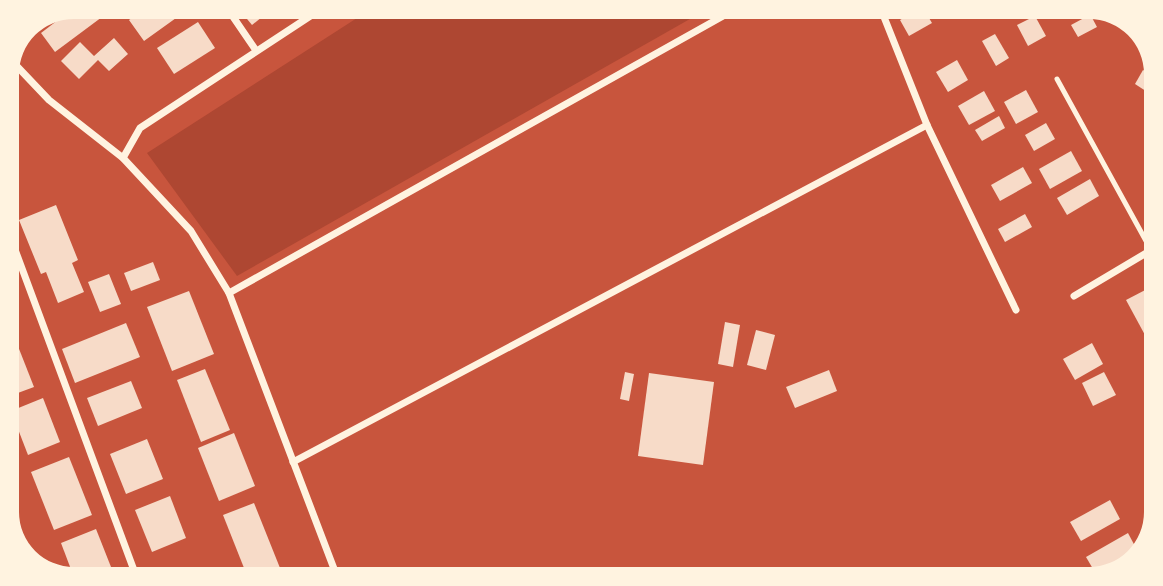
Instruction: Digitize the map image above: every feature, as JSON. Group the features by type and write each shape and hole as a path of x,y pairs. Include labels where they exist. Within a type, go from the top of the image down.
{"street":[{"path":"234,19 255,50"},
{"path":"123,158 140,128 305,19"},
{"path":"229,293 719,19"},
{"path":"885,19 927,125 1016,310"},
{"path":"19,68 49,100 123,158 191,231 229,293 333,567"},
{"path":"293,462 927,125"},
{"path":"1074,296 1144,255"},
{"path":"19,260 133,567"}],"lane":[{"path":"1057,79 1144,236"}],"shaded area":[{"path":"355,19 690,19 237,276 147,153"}],"building":[{"path":"99,19 55,52 41,33 63,20"},
{"path":"130,19 175,19 144,41"},
{"path":"247,19 259,19 252,25"},
{"path":"930,19 932,23 909,36 900,20"},
{"path":"1029,19 1037,19 1046,36 1028,46 1017,25"},
{"path":"1082,19 1089,19 1093,19 1097,27 1078,37 1071,25"},
{"path":"198,22 215,48 174,74 157,48"},
{"path":"995,34 1009,58 996,66 982,41"},
{"path":"114,38 128,54 109,71 98,60 79,79 61,61 80,42 94,56"},
{"path":"957,60 968,80 948,92 936,72"},
{"path":"1143,70 1144,71 1144,90 1135,84"},
{"path":"1026,90 1038,112 1016,124 1004,102"},
{"path":"984,91 995,111 969,125 958,106"},
{"path":"999,116 1005,128 982,141 975,130"},
{"path":"1046,123 1055,139 1034,151 1025,135"},
{"path":"1071,151 1082,171 1050,189 1039,169"},
{"path":"1023,167 1032,183 1000,201 991,185"},
{"path":"1090,179 1099,196 1067,215 1057,198"},
{"path":"56,205 78,260 72,263 84,292 58,303 46,272 41,274 19,220"},
{"path":"1025,214 1032,227 1005,242 998,229"},
{"path":"153,262 160,280 131,291 124,273"},
{"path":"109,274 121,304 100,312 88,282"},
{"path":"189,291 214,354 172,371 147,307"},
{"path":"1144,291 1144,333 1126,300"},
{"path":"725,322 740,325 733,367 718,364"},
{"path":"126,323 140,357 75,383 62,349"},
{"path":"756,330 775,335 766,370 747,365"},
{"path":"1092,343 1103,364 1075,380 1063,359"},
{"path":"19,349 34,387 19,393"},
{"path":"205,369 230,430 201,442 177,380"},
{"path":"829,370 837,391 795,408 786,387"},
{"path":"625,372 634,374 629,401 620,399"},
{"path":"1104,372 1116,395 1093,406 1082,383"},
{"path":"649,373 714,382 703,465 638,456"},
{"path":"131,381 142,408 98,426 87,398"},
{"path":"43,398 60,442 28,455 19,432 19,408"},
{"path":"234,433 255,486 219,501 198,448"},
{"path":"147,439 163,479 126,494 110,454"},
{"path":"69,457 92,515 54,530 31,472"},
{"path":"170,496 186,538 152,552 135,510"},
{"path":"1110,500 1120,519 1081,541 1070,522"},
{"path":"254,503 280,567 244,567 223,515"},
{"path":"96,529 111,567 70,567 61,543"},
{"path":"1128,533 1133,543 1119,558 1107,564 1092,567 1086,557"}]}
